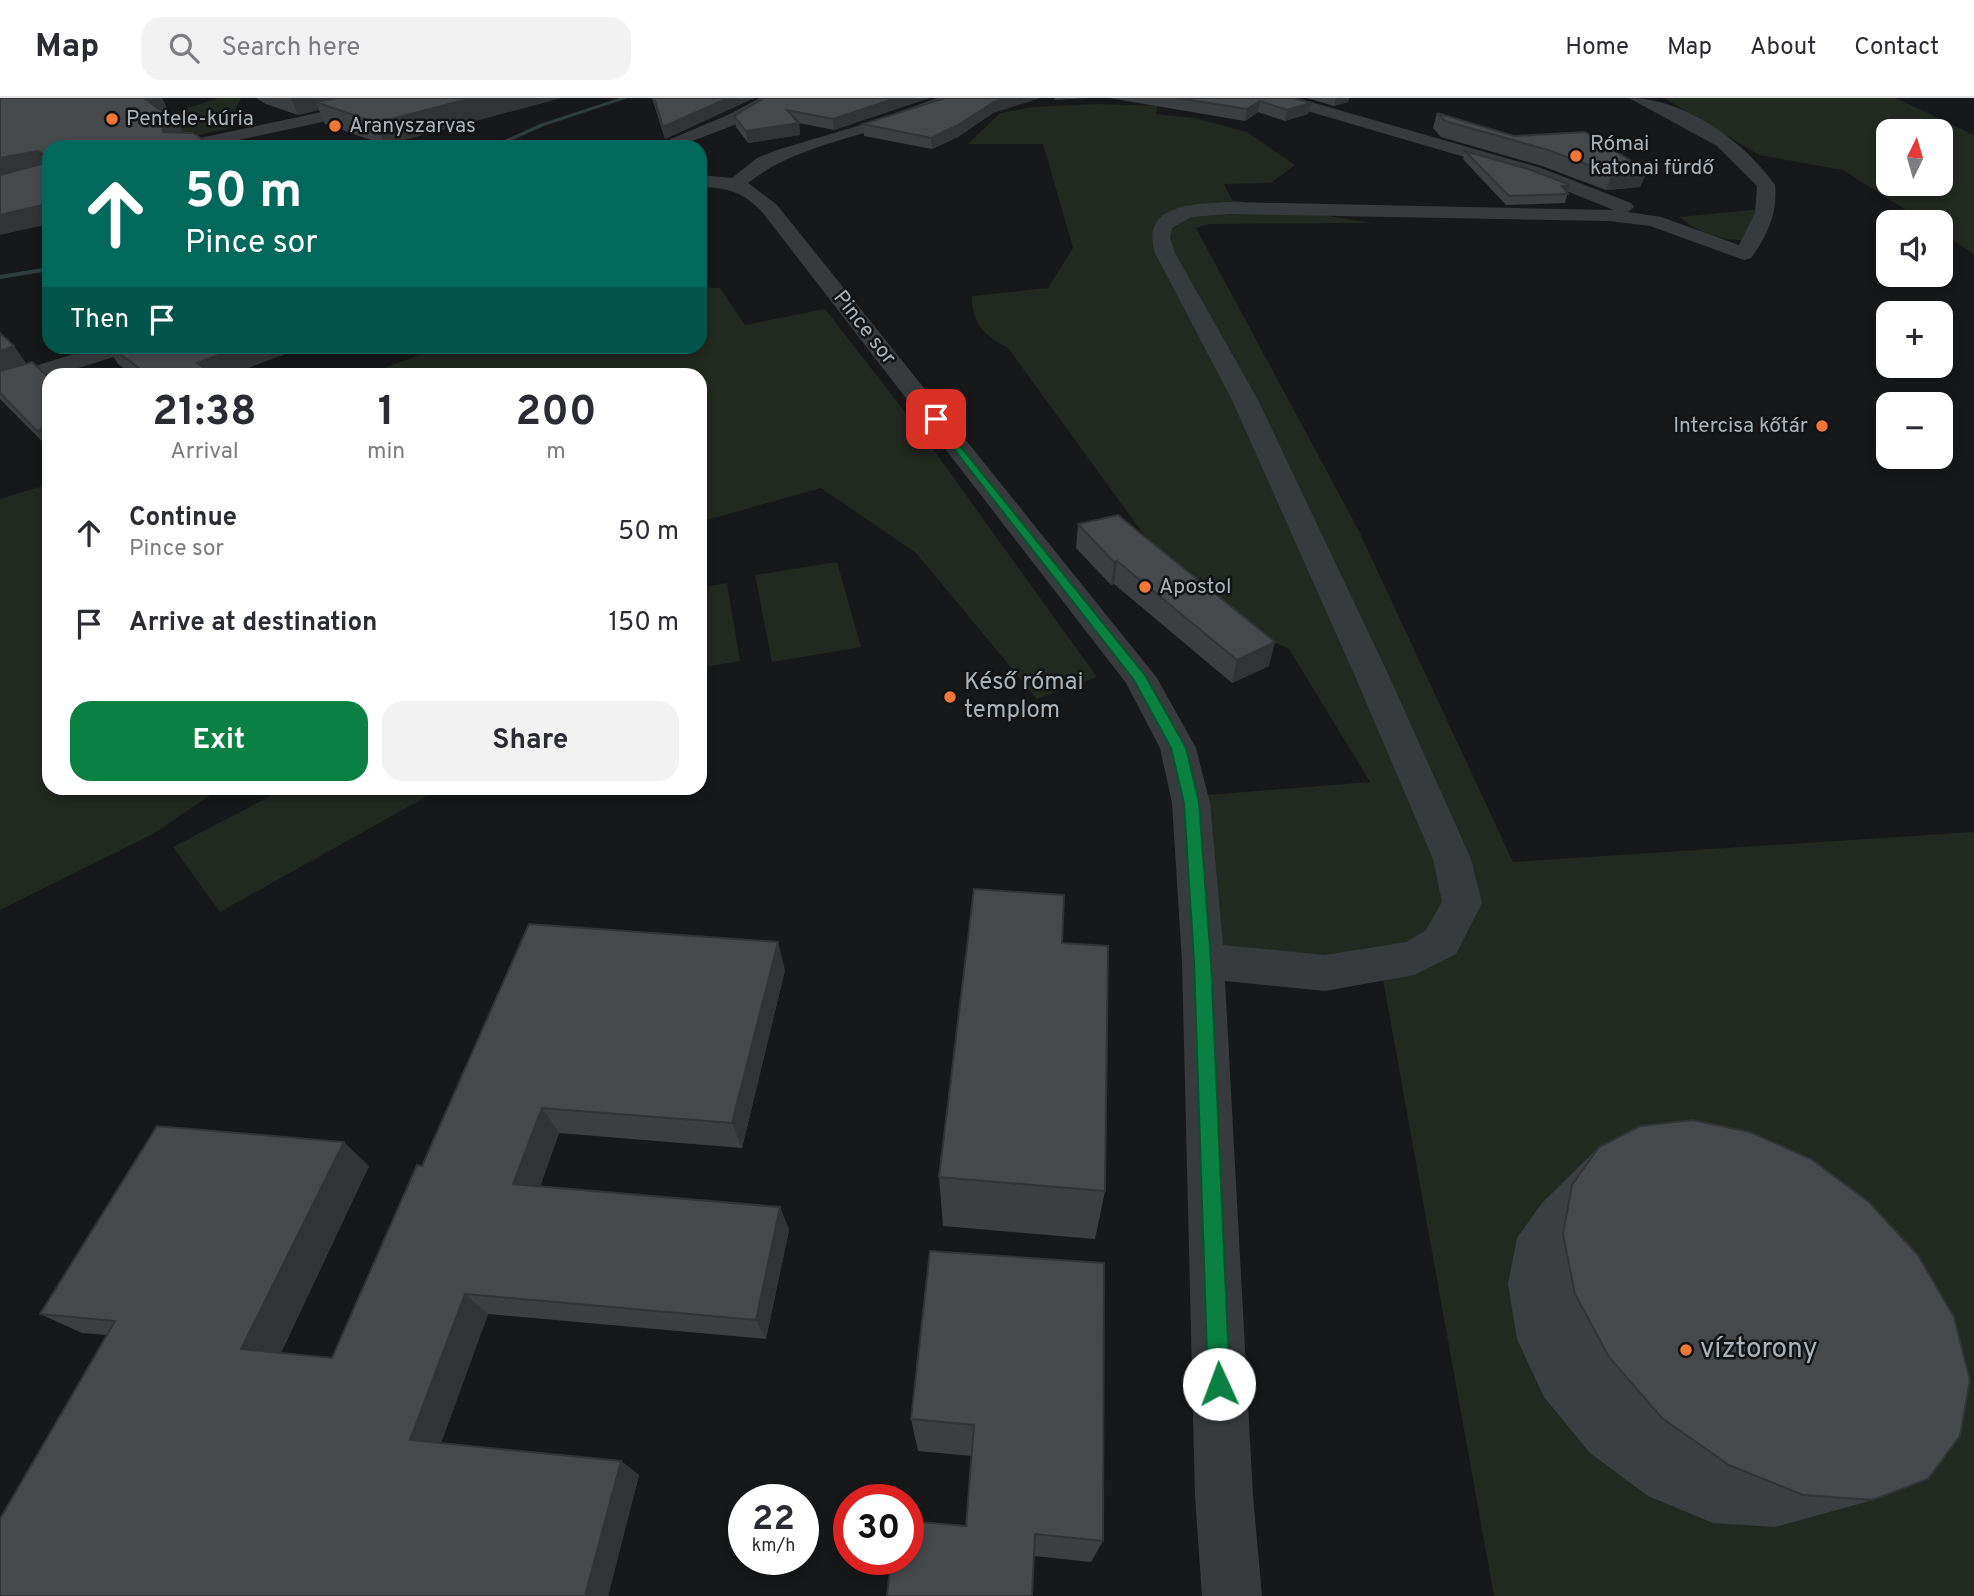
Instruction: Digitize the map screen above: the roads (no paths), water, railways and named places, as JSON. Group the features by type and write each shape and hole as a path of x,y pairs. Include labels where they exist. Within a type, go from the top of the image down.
{"street":[{"path":"214,140 410,98"},
{"path":"680,140 736,118 772,98"},
{"path":"707,181 737,183 763,162 783,154 877,126 951,98"},
{"path":"1279,98 1535,172 1645,218 1744,254 1765,214 1766,185 1746,162 1709,130 1637,98"},
{"path":"261,111 265,140"},
{"name":"Pince sor","path":"737,183 751,189 770,209 1140,678 1178,748 1191,803 1203,961 1224,1496 1232,1596"},
{"path":"1203,961 1325,973 1414,958 1441,942 1462,903 1452,859 1373,676 1244,400 1165,253 1160,235 1166,222 1178,215 1201,210 1241,208 1645,218"},
{"path":"54,368 99,354"},
{"path":"0,385 42,372"}],"waterway":[{"path":"508,140 542,125 625,98"},
{"path":"0,277 42,270"}],"place":[{"name":"Pentele-kúria","path":"112,119"},
{"name":"Aranyszarvas","path":"335,126"},
{"name":"Római katonai fürdő","path":"1576,156"},
{"name":"Intercisa kőtár","path":"1822,426"},
{"name":"Apostol","path":"1145,587"},
{"name":"Késő római templom","path":"950,697"},
{"name":"víztorony","path":"1686,1350"}]}
